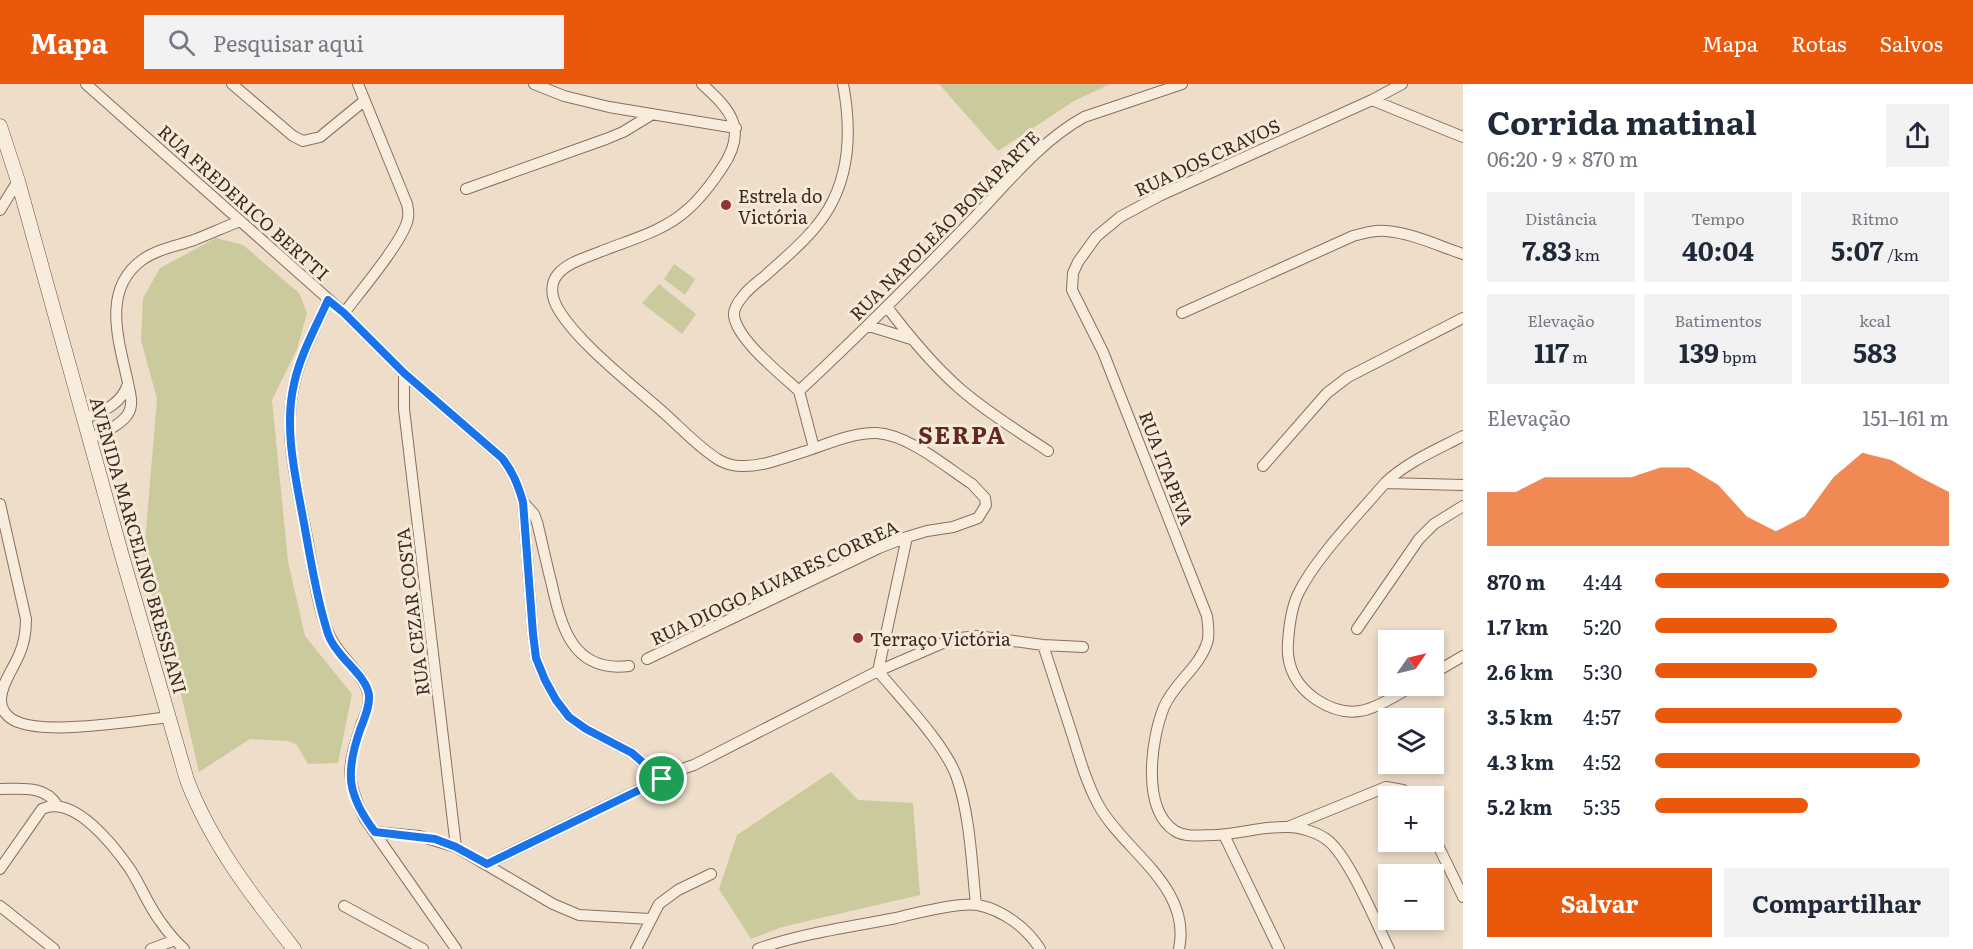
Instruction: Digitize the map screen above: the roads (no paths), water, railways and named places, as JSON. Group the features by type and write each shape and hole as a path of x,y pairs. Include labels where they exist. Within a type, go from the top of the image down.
{"street":[{"name":"RUA FREDERICO BERTTI","path":"86,84 344,313 404,373 502,458 518,482 523,502 533,634 536,658 545,680 569,717 586,729 632,753 662,779"},
{"path":"232,84 293,136 303,141 320,137 364,101"},
{"path":"344,313 393,247 408,218 407,204 358,84"},
{"path":"534,84 564,96 736,128"},
{"path":"702,84 727,108 736,128 734,144 713,182 687,211 668,224 567,266 553,282 553,295 556,306 565,319 595,352 702,447 726,464 741,466 767,463 814,448 799,391 747,340 738,328 734,310 744,295 817,226 829,208 839,186 847,151 849,120 843,84"},
{"name":"RUA NAPOLEÃO BONAPARTE","path":"799,391 869,326 1032,156 1070,125 1107,109 1182,84"},
{"name":"RUA DOS CRAVOS","path":"1076,301 1071,282 1078,262 1096,237 1120,217 1159,196 1372,100 1402,84"},
{"path":"1372,100 1463,137"},
{"path":"466,189 624,132 651,114"},
{"name":"AVENIDA MARCELINO BRESSIANI","path":"0,126 18,182 188,780 203,818 240,878 294,949"},
{"path":"0,210 18,182"},
{"path":"90,439 116,425 128,414 132,402 116,320 116,299 120,285 142,260 240,220"},
{"path":"1182,313 1353,236 1371,231 1387,231 1427,241 1463,254"},
{"path":"328,300 294,384 290,417 293,460 314,580 326,626 334,646 368,692 368,709 354,746 349,772 357,802 375,832 456,949"},
{"name":"RUA ITAPEVA","path":"1076,301 1112,374 1207,616 1208,643 1173,690 1164,709 1155,744 1152,782 1154,797 1161,814 1176,832 1186,836 1224,834"},
{"path":"887,307 938,369 968,396 1048,451"},
{"path":"1263,465 1327,393 1348,377 1463,318"},
{"path":"869,326 911,339"},
{"name":"RUA CEZAR COSTA","path":"404,373 404,409 456,847"},
{"path":"84,419 115,404 125,393 128,384"},
{"name":"RUA DIOGO ALVARES CORREA","path":"647,658 879,548 907,537 953,527 978,518 986,505 985,498 972,484 911,444 890,435 875,433 855,436 814,448"},
{"path":"1395,696 1362,712 1345,712 1329,708 1311,696 1295,679 1289,667 1288,630 1292,609 1312,570 1385,483 1396,472 1415,460 1463,436"},
{"path":"1385,483 1463,485"},
{"name":"RUA FREDERICO BERTTI","path":"523,502 534,514 537,522 556,607 570,641 590,661 616,668 629,666"},
{"path":"0,504 26,620 26,635 2,691 0,700 5,714 20,723 38,727 65,727 170,717"},
{"path":"1357,629 1419,539 1434,524 1463,506"},
{"path":"878,671 907,537"},
{"path":"487,864 878,671 943,643 977,636 1043,645 1083,647"},
{"path":"1043,645 1085,776 1099,806 1169,892 1180,927 1179,949"},
{"path":"1444,667 1463,656"},
{"path":"878,671 940,749 957,776 967,827 976,905"},
{"path":"0,789 39,790 49,795 57,806"},
{"path":"1288,827 1378,790"},
{"path":"0,869 37,814 48,806 70,809 111,843 131,871 159,920 184,949"},
{"path":"1279,949 1224,834 1288,827 1312,832 1327,840 1348,865 1389,949"},
{"path":"375,832 419,836 456,847 553,904 579,915 650,919"},
{"path":"1441,852 1463,897"},
{"path":"636,949 659,904 711,874"},
{"path":"758,949 942,908 976,905 998,912 1015,922 1031,936 1040,949"},
{"path":"0,906 54,949"},
{"path":"344,906 423,949"},
{"path":"800,938 805,949"},
{"path":"151,949 175,940"}],"place":[{"name":"Estrela do Victória","path":"726,205"},
{"name":"Terraço Victória","path":"858,638"}],"district":[{"name":"SERPA","path":"962,433"}]}
